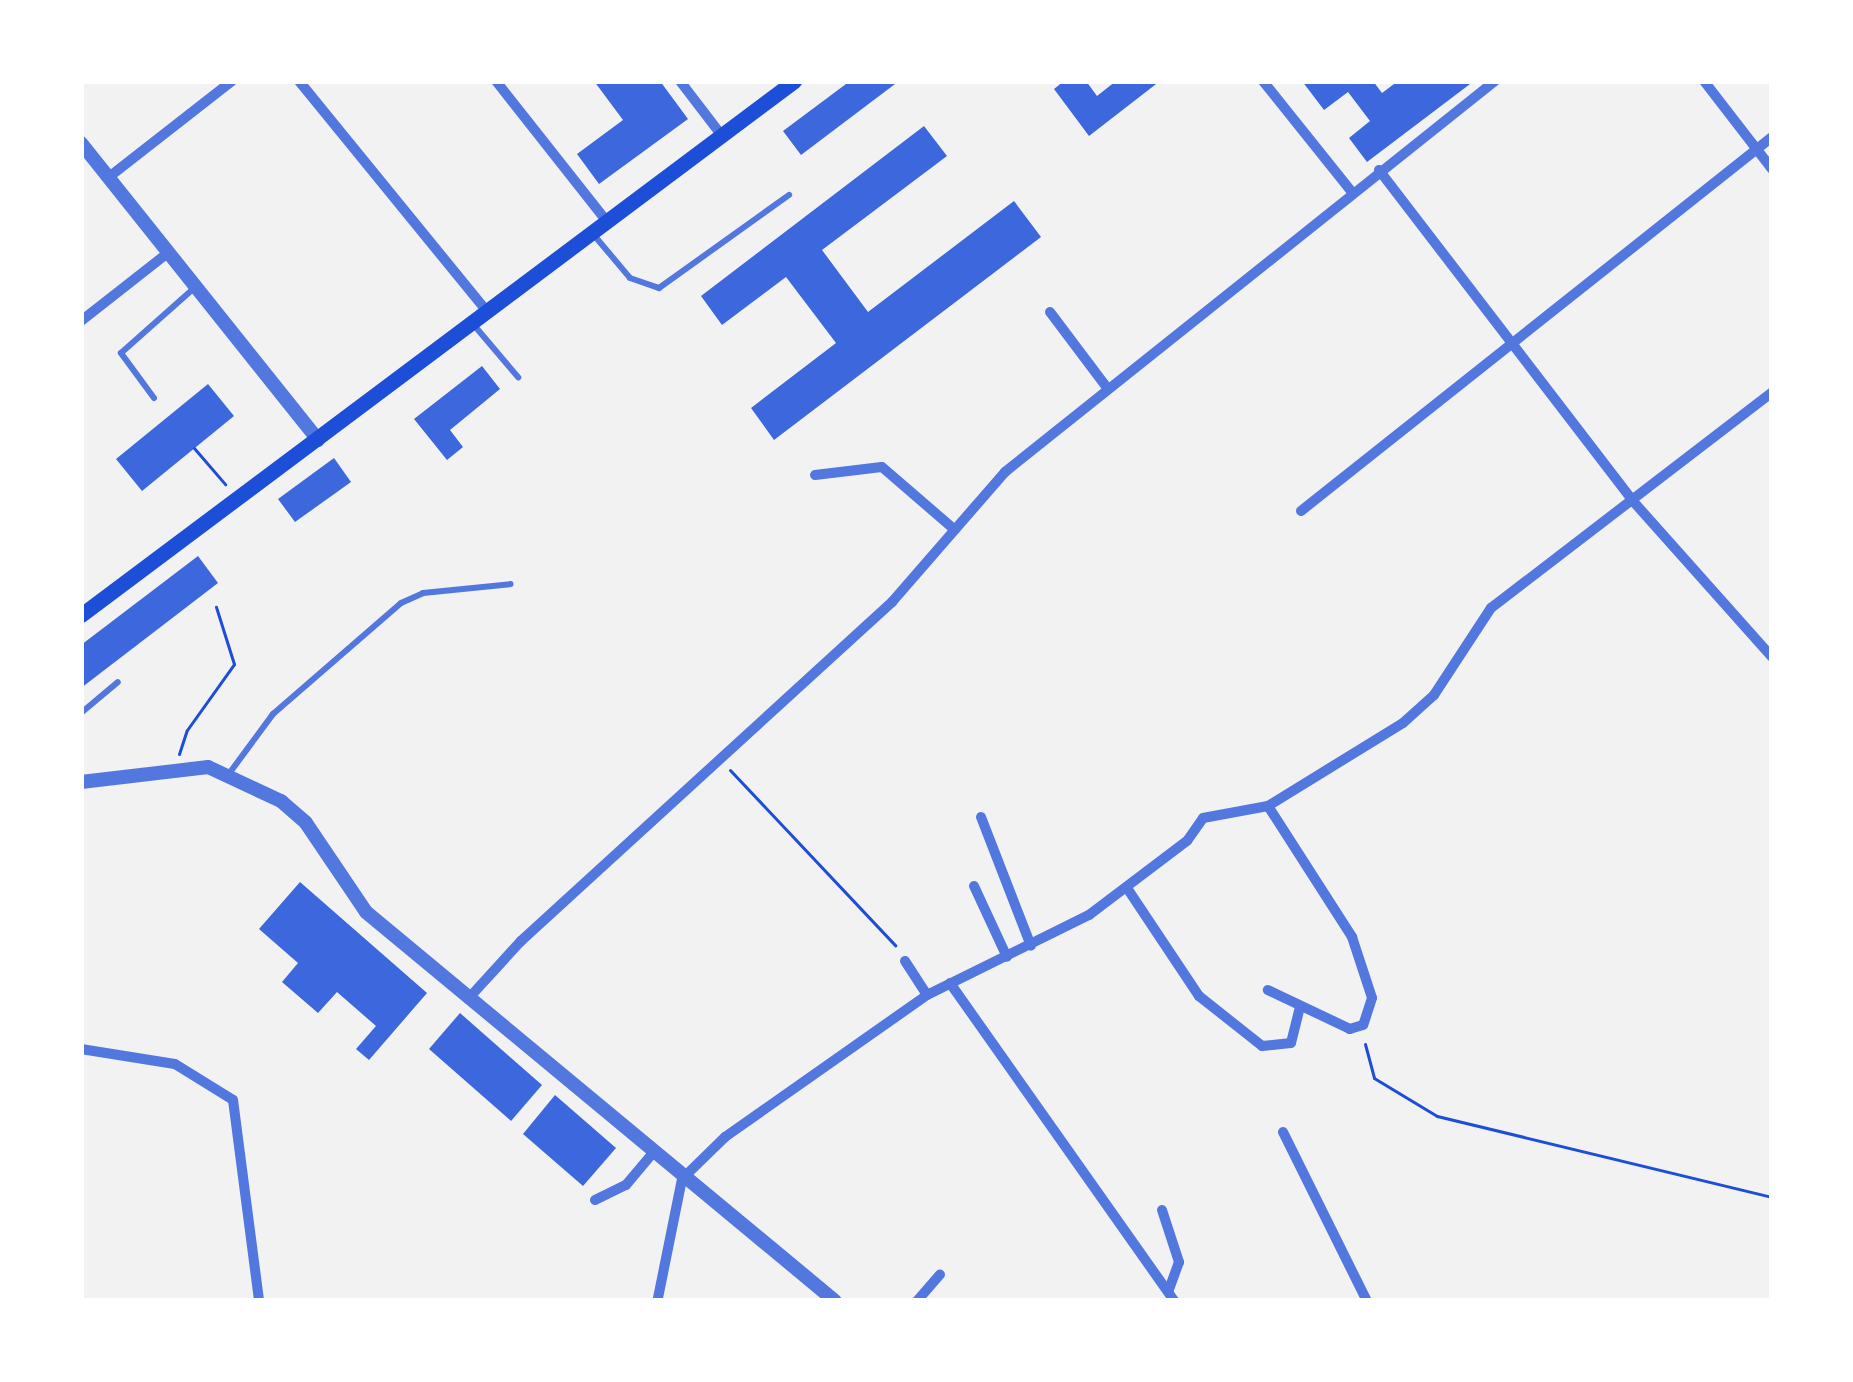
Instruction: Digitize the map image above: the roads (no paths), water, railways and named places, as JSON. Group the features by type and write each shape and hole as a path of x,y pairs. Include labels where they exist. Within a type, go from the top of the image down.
{"main road":[{"path":"81,615 794,81"}],"street":[{"path":"109,177 232,81"},
{"path":"299,81 488,313"},
{"path":"496,81 600,228"},
{"path":"680,81 722,136"},
{"path":"1263,81 1351,191"},
{"path":"468,999 892,602 1005,472 1351,191 1495,81"},
{"path":"1704,81 1772,169"},
{"path":"1301,511 1772,137"},
{"path":"81,143 318,440"},
{"path":"1379,170 1632,500 1772,657"},
{"path":"81,321 169,252"},
{"path":"1050,312 1108,389"},
{"path":"658,1298 682,1179 725,1137 927,995 1031,946 1127,888 1203,818 1268,806 1403,723 1434,695 1492,608 1772,392"},
{"path":"814,475 882,467 955,530"},
{"path":"81,782 178,768 231,772 306,823 346,891 652,1154 835,1301"},
{"path":"1268,806 1368,970 1372,998 1363,1024 1338,1027 1268,990"},
{"path":"981,817 1031,946"},
{"path":"974,886 1007,957"},
{"path":"1127,888 1199,996 1262,1046 1291,1042 1300,1008"},
{"path":"905,961 927,995"},
{"path":"950,982 1172,1295"},
{"path":"81,1049 176,1064 233,1100 259,1301"},
{"path":"1283,1132 1367,1301"},
{"path":"595,1201 626,1185 652,1154"},
{"path":"1162,1210 1179,1262 1172,1295"},
{"path":"916,1301 940,1275"}],"lane":[{"path":"600,228 630,278 659,288 789,195"},
{"path":"154,398 121,353 196,286"},
{"path":"473,324 518,377"},
{"path":"231,772 273,714 401,603 423,593 511,584"},
{"path":"81,713 118,682"}]}
